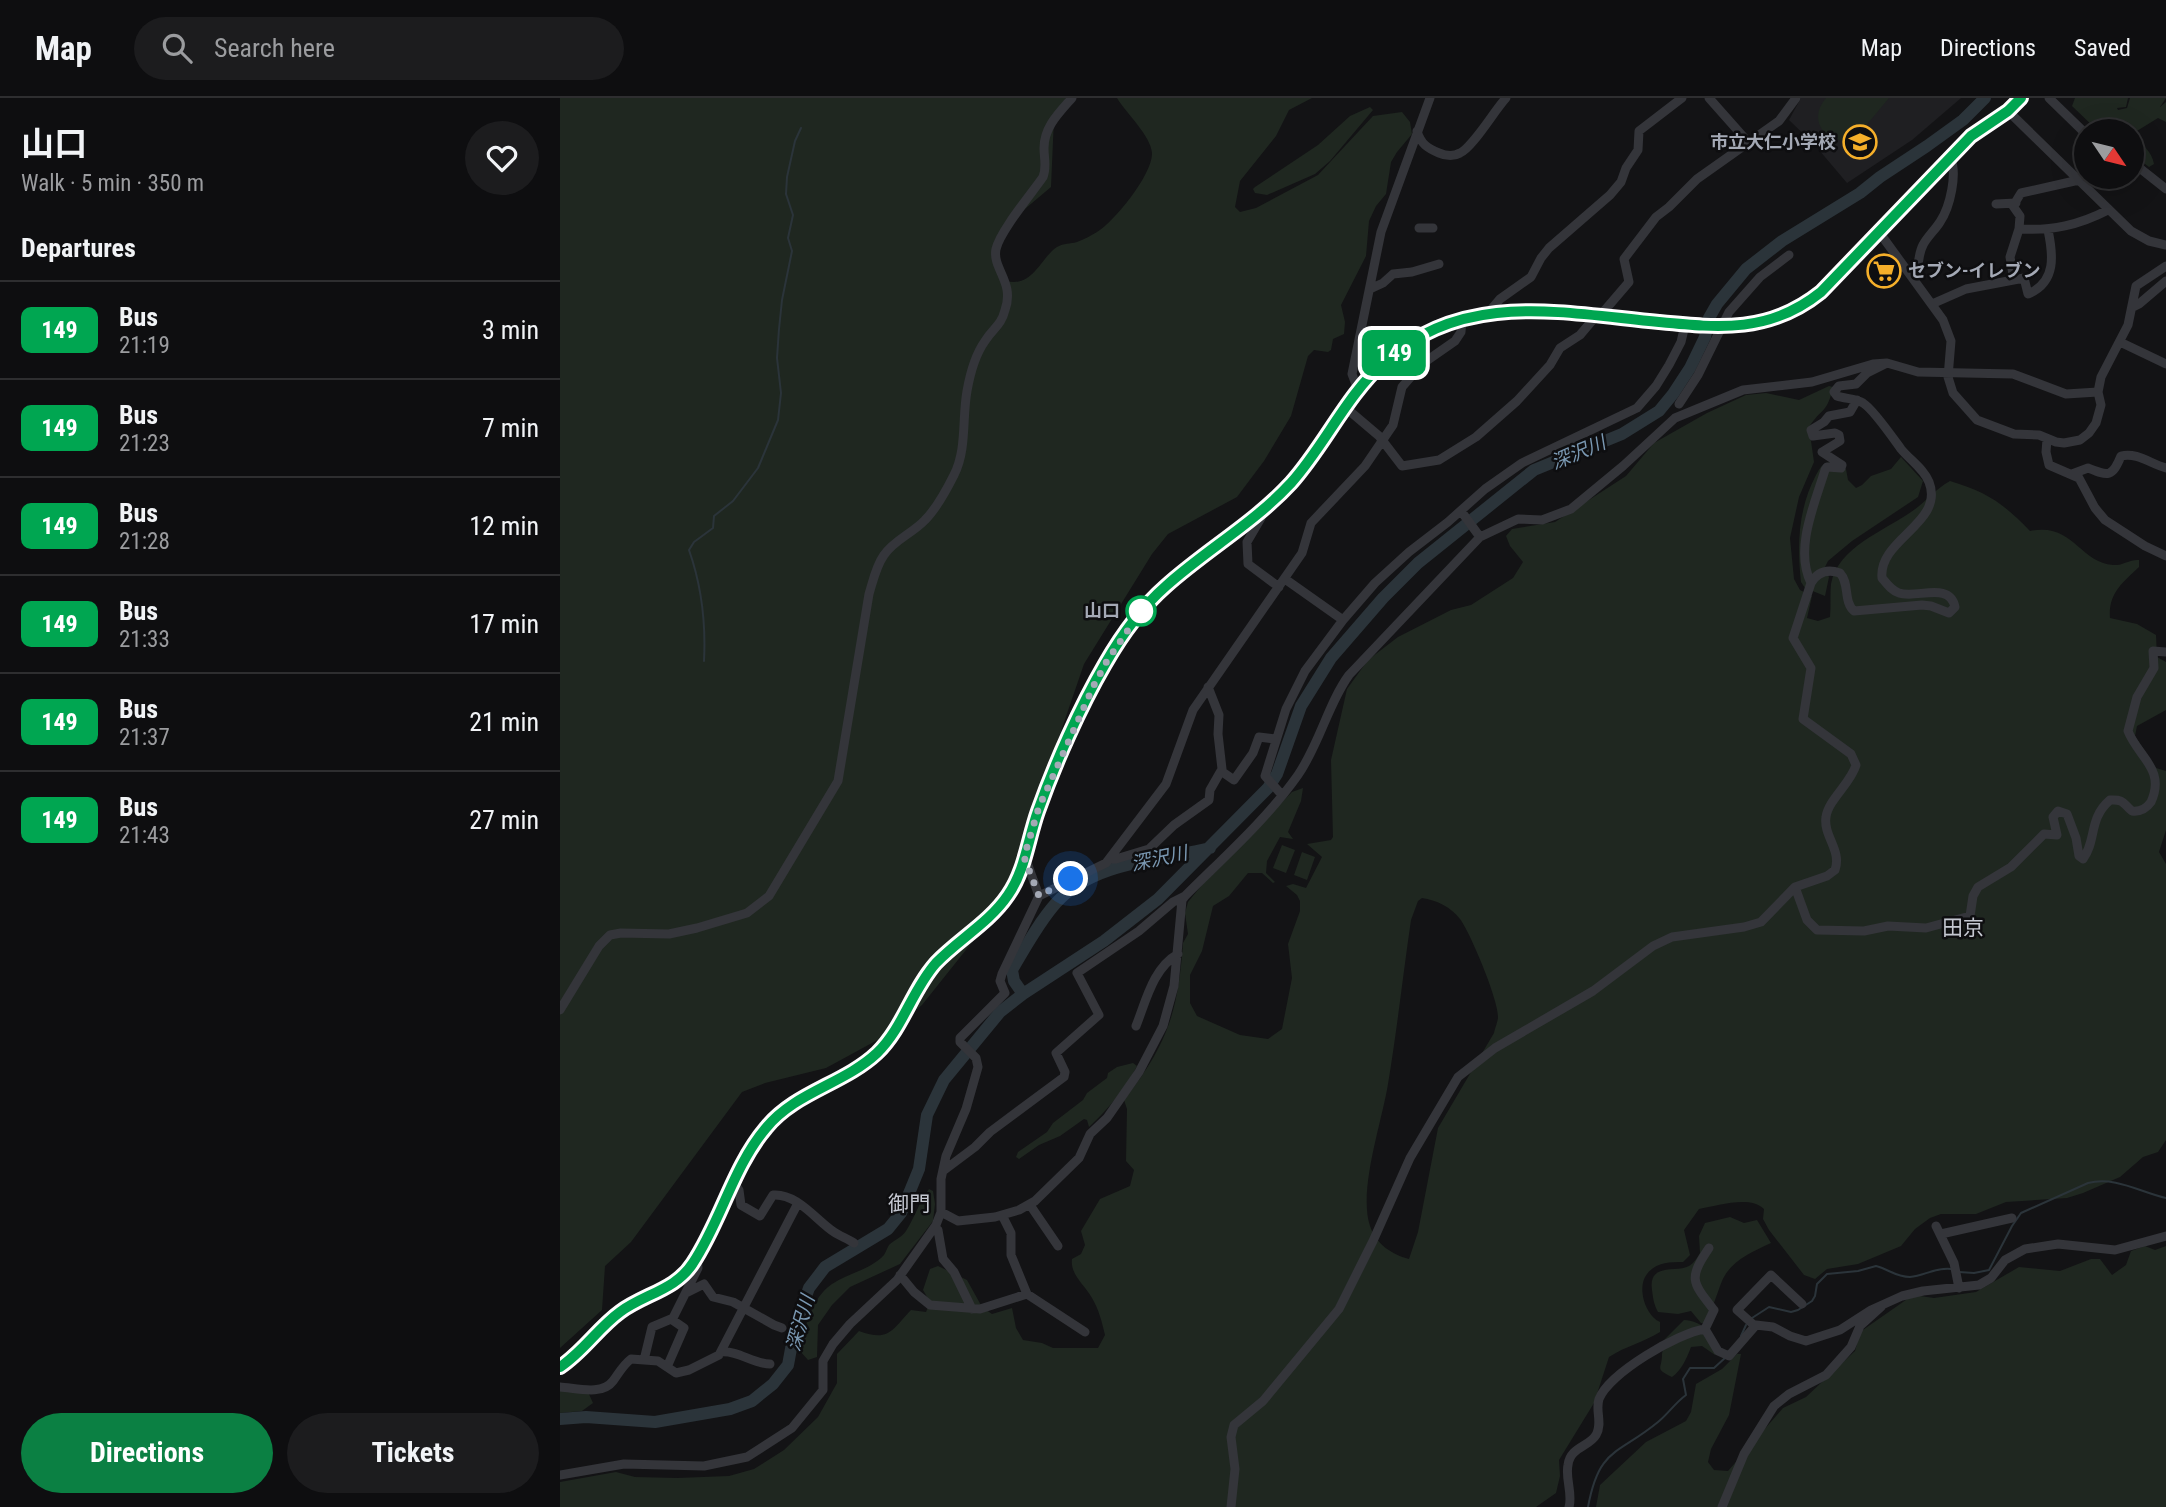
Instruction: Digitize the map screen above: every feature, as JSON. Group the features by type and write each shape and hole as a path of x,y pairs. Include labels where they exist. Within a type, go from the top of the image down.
{"main road":[{"path":"560,1367 617,1314 678,1280 697,1256 760,1135 776,1117 814,1091 862,1065 885,1044 937,963 1004,901 1011,891 1039,807 1058,764 1094,685 1125,633 1162,589 1290,484 1376,369 1398,350 1436,327 1489,312 1548,312 1720,327 1756,324 1800,307 1821,292 1971,136 2008,111 2021,98"}],"street":[{"path":"560,1010 599,946 610,935 669,934 747,913 769,896 838,781 869,594 877,568 885,553 926,520 955,474 961,454 964,410 972,372 979,350 987,337 1000,325 1007,307 1008,286 996,249 1008,227 1044,177 1044,145 1047,132 1051,122 1072,98"},
{"path":"1358,390 1352,374 1381,232 1430,98"},
{"path":"1417,131 1420,142 1428,148 1445,155 1458,155 1470,146 1506,98"},
{"path":"1489,312 1500,299 1531,277 1549,248 1605,201 1621,182 1626,168 1638,150 1639,131 1682,98"},
{"path":"1709,98 1748,142"},
{"path":"1346,408 1374,431 1402,466 1434,461 1476,437 1517,401 1550,365 1560,348 1580,335 1629,282 1624,259 1647,225 1697,179 1779,121 1796,98"},
{"path":"2049,98 2074,122"},
{"path":"2008,111 2074,174"},
{"path":"1912,276 1918,267 1923,245 1941,222 1945,211 1955,173 1950,157"},
{"path":"2144,172 2166,189"},
{"path":"2014,280 2010,257 2019,229 2020,216 2013,206 2015,202 2021,193 2074,182"},
{"path":"2088,189 2141,238 2166,245"},
{"path":"1996,204 2015,202"},
{"path":"2019,229 2048,230 2080,223 2108,210"},
{"path":"1419,228 1433,228"},
{"path":"1932,304 1966,289 2024,278 2028,294 2043,284 2053,263 2048,230"},
{"path":"1879,232 1943,320 1951,341 1949,384 1977,420 2014,434 2039,435 2064,443 2085,437 2096,423 2101,397 2098,392 2101,377 2120,342 2138,284 2166,266"},
{"path":"1679,404 1698,375 1720,327 1740,297 1760,277 1789,255"},
{"path":"1370,289 1393,274 1439,264"},
{"path":"2133,307 2166,281"},
{"path":"1111,859 1166,784 1193,710 1278,583 1304,550 1311,523 1360,472 1393,425 1402,387 1427,360 1455,341 1461,331 1462,318"},
{"path":"1266,774 1286,709 1305,671 1343,620 1385,574 1462,512 1485,489 1530,458 1637,408 1656,386 1689,325"},
{"path":"2120,342 2166,364"},
{"path":"1231,1507 1235,1469 1231,1437 1234,1425 1263,1401 1339,1309 1410,1158 1458,1077 1494,1048 1600,986 1653,946 1672,937 1761,922 1795,887 1835,870 1837,855 1826,824 1826,815 1856,765 1851,754 1803,719 1811,668 1793,638 1811,583 1819,573 1830,570 1840,573 1844,578 1849,606 1854,611 1922,605 1949,613 1955,607 1950,597 1942,592 1900,594 1891,589 1882,578 1882,564 1887,555 1897,542 1914,528 1931,500 1932,492 1924,473 1865,404 1835,394 1839,386 1856,384 1867,373 1887,363"},
{"path":"936,1230 958,1221 1002,1215 1030,1205 1079,1157 1090,1134 1107,1118 1147,1058 1170,1004 1178,954 1182,900 1281,794 1306,762 1324,729 1340,687 1349,675 1478,535 1518,519 1542,520 1571,509 1680,416 1743,390 1812,382 1873,364 1887,363 1918,372 2013,374 2066,394 2098,392"},
{"path":"1811,583 1806,561 1806,537 1825,470 1827,467 1842,467 1841,462 1822,452 1840,441 1839,435 1835,433 1812,436 1811,430 1829,416 1850,412 1857,400"},
{"path":"2046,439 2049,464 2073,474 2083,483 2092,504 2105,520 2166,556"},
{"path":"2073,474 2088,468 2103,474 2111,473 2125,454 2142,457 2166,468"},
{"path":"1261,510 1261,518 1247,542 1248,564 1343,620"},
{"path":"1462,512 1478,535"},
{"path":"1795,887 1807,920 1817,930 1864,932 1888,926 1926,928 1970,916 1973,896 1978,887 2011,867 2044,834 2057,835 2053,817 2055,812 2062,811 2067,814 2079,856 2083,859 2089,849 2093,825 2110,800 2124,802 2130,810 2137,812 2149,806 2157,796 2160,788 2159,769 2128,731 2141,688 2154,668 2153,651 2166,652"},
{"path":"560,1475 629,1464 704,1466 747,1457 792,1428 823,1390 822,1368 833,1345 850,1324 900,1275 936,1230 941,1212 943,1171 950,1143 966,1109 978,1067 976,1058 960,1042 963,1034 1005,993 1000,981 1007,961 1039,896 1111,859 1153,846 1174,825 1209,800 1210,790 1221,771 1219,715 1208,687"},
{"path":"1221,771 1234,780 1250,758 1259,737 1275,740"},
{"path":"1250,758 1281,794"},
{"path":"1024,857 1039,896"},
{"path":"943,1171 975,1147 989,1132 1064,1077 1065,1072 1056,1053 1099,1014 1077,973 1139,932 1173,902 1185,896"},
{"path":"1136,1026 1144,1002 1164,965 1178,954"},
{"path":"734,1183 739,1190 741,1205 760,1216 775,1195 798,1203 837,1234 854,1243"},
{"path":"560,1387 603,1389 610,1385 628,1360 658,1361 673,1373 714,1359 721,1352 798,1203"},
{"path":"1030,1205 1058,1246"},
{"path":"941,1212 958,1221"},
{"path":"1002,1215 1011,1233 1011,1255 1027,1294 1085,1332"},
{"path":"1959,1288 1956,1270 1938,1230 2012,1217"},
{"path":"936,1230 943,1259 954,1272 972,1309"},
{"path":"1802,1304 1771,1275 1737,1310 1751,1323 1773,1327 1806,1341 1840,1330 1885,1303 1912,1293 1979,1285 2015,1253 2037,1245 2058,1244 2115,1251 2166,1236"},
{"path":"1704,1329 1714,1310 1696,1287 1694,1279 1697,1266 1709,1248"},
{"path":"672,1320 698,1268 697,1256"},
{"path":"900,1275 914,1292 930,1305 972,1309 995,1306 1027,1294"},
{"path":"686,1293 704,1284 713,1297 733,1302 782,1328"},
{"path":"1722,1507 1744,1454 1774,1406 1793,1392 1826,1375 1850,1347 1860,1326 1885,1303"},
{"path":"644,1360 652,1327 670,1319 684,1328 667,1367"},
{"path":"1704,1329 1718,1351 1727,1356 1751,1323"},
{"path":"1569,1507 1567,1464 1572,1453 1581,1445 1594,1440 1600,1429 1599,1400 1609,1385 1632,1364 1690,1332 1704,1329"},
{"path":"721,1352 731,1352 770,1364"}],"shaded area":[{"path":"560,98 1066,98 1054,118 1051,187 1007,224 996,266 1006,281 1015,282 1030,276 1057,247 1082,240 1104,227 1140,185 1151,162 1151,146 1117,98 1312,98 1289,110 1276,136 1240,181 1235,207 1240,212 1256,208 1318,175 1373,116 1402,112 1410,122 1412,134 1391,162 1386,194 1369,221 1366,256 1341,305 1345,322 1344,334 1333,339 1328,352 1314,350 1308,356 1291,416 1264,461 1237,497 1168,534 1152,554 1084,664 1001,906 922,1005 883,1037 826,1068 765,1083 742,1092 631,1242 605,1266 602,1310 560,1348"},
{"name":"市立大仁小学校","path":"1801,98 1961,98 1912,140 1847,183 1814,144 1789,120"},
{"path":"1826,98 1889,98 1859,134 1847,141 1830,137 1820,127 1818,113"},
{"path":"2075,98 2128,98 2126,107 2117,108 2118,110 2127,108 2130,98 2166,98 2160,107 2166,102 2166,122 2158,118 2144,127 2144,119 2086,119 2072,106"},
{"path":"1370,107 1373,110 1330,161 1315,174 1267,195 1255,193 1255,187 1318,145 1350,116"},
{"path":"2144,146 2154,164 2149,167 2144,163"},
{"path":"1829,386 1833,387 1826,406 1809,427 1814,462 1799,497 1790,538 1794,579 1800,590 1812,596 1807,618 1818,621 1830,617 1831,584 1835,571 1852,550 1911,512 1950,481 1994,500 2030,531 2056,532 2101,562 2116,565 2139,560 2139,567 2122,584 2111,602 2110,618 2137,624 2156,635 2157,657 2166,662 2166,710 2137,726 2135,736 2156,768 2166,771 2166,830 2159,852 2166,864 2166,1140 2158,1152 2143,1157 2120,1177 2067,1198 2006,1202 1976,1214 1941,1214 1930,1218 1915,1229 1901,1246 1858,1264 1827,1269 1815,1279 1804,1275 1769,1230 1763,1219 1764,1209 1758,1205 1742,1202 1699,1209 1684,1230 1690,1255 1683,1262 1655,1267 1644,1280 1644,1301 1651,1314 1660,1322 1660,1332 1609,1357 1594,1403 1559,1460 1560,1476 1556,1493 1536,1507 560,1507 560,1482 616,1472 635,1477 729,1476 754,1469 784,1450 818,1417 837,1383 837,1354 859,1331 883,1335 894,1329 911,1310 926,1312 930,1302 923,1290 930,1269 938,1266 967,1280 982,1307 992,1314 1012,1308 1016,1328 1023,1340 1053,1348 1098,1348 1105,1335 1097,1307 1073,1270 1072,1259 1081,1254 1085,1245 1081,1231 1100,1199 1130,1186 1134,1170 1126,1161 1127,1109 1124,1100 1151,1062 1168,1027 1178,989 1183,943 1188,934 1185,913 1188,902 1292,792 1303,788 1301,801 1288,832 1293,839 1280,837 1267,861 1266,873 1275,882 1262,873 1248,873 1229,896 1213,906 1202,951 1190,975 1190,1003 1197,1016 1240,1035 1268,1039 1282,1029 1292,978 1288,944 1300,911 1297,895 1286,886 1293,884 1306,888 1322,857 1307,844 1331,840 1333,837 1331,760 1347,689 1368,660 1398,637 1451,610 1471,605 1513,578 1523,562 1510,546 1506,536 1512,529 1555,522 1626,476 1654,443 1746,395 1766,393 1799,400","holes":["1422,898 1448,908 1465,926 1489,982 1498,1017 1494,1033 1438,1128 1418,1232 1409,1259 1390,1251 1376,1238 1370,1226 1367,1194 1372,1156 1388,1084 1411,920 1418,901"]},
{"path":"1901,457 1923,481 1918,497 1852,541 1828,561 1824,569 1829,577 1825,596 1805,588 1801,582 1800,527 1810,488 1820,468 1829,462 1839,465 1846,469 1848,480 1856,488 1871,476 1891,469"},
{"path":"1282,845 1295,850 1286,873 1273,868"},
{"path":"1302,852 1315,857 1307,880 1294,875"},
{"path":"1133,1063 1137,1066 1127,1083 1089,1127 1084,1119 1019,1159 1016,1157 1018,1152 1047,1132 1053,1123 1083,1100 1087,1093 1107,1078 1108,1073 1117,1067"},
{"path":"929,1189 933,1191 935,1204 933,1221 900,1264 850,1287 832,1305 818,1325 817,1357 808,1360 800,1351 807,1324 819,1297 832,1284 884,1255 889,1245 906,1231"},
{"path":"1730,1217 1744,1223 1757,1220 1771,1243 1731,1267 1704,1323 1691,1311 1678,1314 1658,1312 1652,1290 1654,1275 1664,1270 1691,1265 1700,1253 1699,1236 1705,1223"},
{"path":"2145,1246 2155,1250 2166,1246 2166,1507 1596,1507 1600,1485 1646,1442 1686,1421 1691,1412 1696,1384 1722,1369 1737,1354 1741,1354 1729,1415 1711,1449 1708,1462 1714,1470 1728,1471 1783,1408 1806,1397 1855,1351 1860,1332 1913,1295 1934,1298 1976,1292 2019,1267 2060,1271 2091,1259 2100,1259 2112,1275 2126,1265 2131,1251"},
{"path":"1684,1320 1696,1322 1706,1329 1720,1348 1715,1355 1702,1346 1691,1347 1681,1368 1672,1377 1660,1368 1662,1342"},
{"path":"560,1389 588,1392 593,1403 582,1411 560,1413"}],"waterway":[{"name":"深沢川","path":"560,1419 586,1417 655,1422 730,1409 752,1401 773,1384 788,1365 795,1327 809,1288 825,1267 888,1229 901,1213 919,1169 927,1115 944,1080 1000,1012 1104,941 1158,899 1268,788 1277,774 1301,706 1331,658 1383,598 1418,563 1534,470 1622,434 1659,411 1690,368 1717,304 1746,269 1782,241 1860,193 1927,146 1963,120 1985,98"},
{"path":"704,661 702,605 689,550 694,542 713,528 714,516 733,501 758,468 778,420 781,393 777,358 779,329 792,251 788,238 793,215 786,194 787,177 795,141 801,128"},
{"name":"深沢川","path":"1023,994 1014,981 1012,970 1044,918 1071,889 1089,879 1128,865 1210,848"},
{"path":"1959,1272 1989,1270 2021,1213 2088,1183 2118,1183 2166,1198"},
{"path":"1752,1318 1769,1307 1791,1312 1798,1310 1812,1301 1817,1284 1827,1274 1876,1266 1900,1276 1910,1277 1940,1269 1951,1269"},
{"path":"1741,1336 1746,1325"},
{"path":"1588,1507 1604,1462 1658,1422 1686,1395 1683,1379 1690,1368 1714,1368 1726,1357"}],"bus line":[{"name":"149","path":"560,1367 617,1314 667,1288 685,1274 767,1126 791,1105 862,1065 876,1054 937,963 995,912 1011,891 1039,807 1068,740 1094,685 1125,633 1162,589 1290,484 1358,390 1382,363 1417,337 1436,327 1489,312 1548,312 1718,327 1756,324 1777,318 1800,307 1821,292 1971,136 2008,111 2021,98"}],"place":[{"name":"市立大仁小学校","path":"1860,142"},
{"name":"セブン-イレブン","path":"1884,271"},
{"name":"山口","path":"1141,611"}],"district":[{"name":"田京","path":"1963,928"},
{"name":"御門","path":"909,1204"}],"route":[{"path":"1071,879 1039,896 1024,857 1039,807 1094,685 1141,611"}]}
